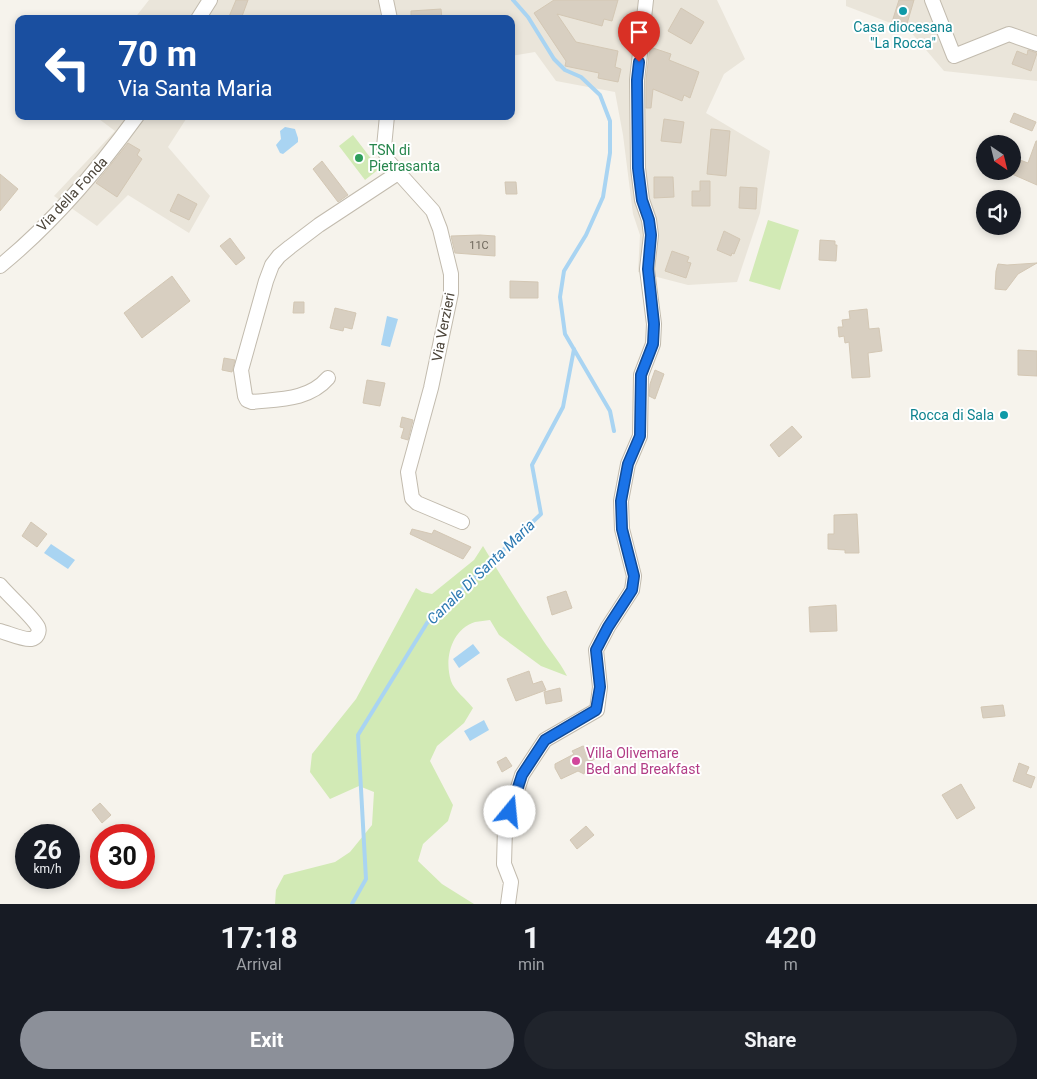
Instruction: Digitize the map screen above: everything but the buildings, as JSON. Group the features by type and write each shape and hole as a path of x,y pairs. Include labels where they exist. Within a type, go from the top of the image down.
{"street":[{"path":"201,15 210,0"},
{"path":"386,0 389,15"},
{"path":"508,904 511,882 504,864 505,828 522,775 545,740 596,710 600,687 596,650 608,627 632,590 634,576 622,529 621,501 628,464 640,436 641,375 653,344 654,324 648,269 651,235 649,220 642,200 638,168 637,80 646,0"},
{"path":"932,0 954,56 1009,34 1037,44"},
{"name":"Via della Fonda","path":"0,266 60,210 104,162 134,120"},
{"name":"Via Verzieri","path":"387,120 384,146 388,161 433,211 440,229 451,274 451,293 431,388 408,472 412,498 417,503 462,522"},
{"path":"328,378 311,393 252,402 247,400 241,370 266,281 272,265 290,247 319,225 398,173"},
{"path":"0,585 33,620 39,633 36,637 30,639 0,631"}],"shaded area":[{"path":"149,0 717,0 745,59 724,74 706,113 770,151 760,213 737,282 688,285 638,272 640,235 633,214 623,135 615,92 556,81 535,52 515,55 515,15 137,15"},
{"path":"846,0 1037,0 1037,81 944,71 909,30 846,6"},
{"path":"100,120 185,120 168,147 210,196 189,233 128,195 97,226 54,196 115,131"}],"green space":[{"name":"TSN di Pietrasanta","path":"353,135 379,169 365,180 339,146"},
{"path":"768,220 799,230 780,290 749,281"},
{"path":"483,546 567,676 541,666 499,635 490,620 475,622 467,626 455,638 451,646 448,664 451,681 473,708 464,723 437,746 430,761 453,805 448,821 423,844 418,861 442,884 474,904 275,904 276,890 284,875 335,862 350,852 372,825 374,792 359,786 330,799 310,772 312,754 356,699 416,588 422,592 432,594 474,560"}],"water":[{"path":"285,127 295,129 298,142 283,154 280,153 276,145 281,139 280,131"},
{"path":"387,316 398,319 390,347 381,345"},
{"path":"51,544 75,560 68,569 44,553"},
{"path":"473,644 480,653 459,668 453,659"},
{"path":"484,720 489,730 470,741 464,731"}],"waterway":[{"path":"513,0 528,17 554,59 565,70 581,77 600,95 610,121 610,153 603,197 586,235 564,271 560,297 565,334 610,411 614,431"},
{"name":"Canale Di Santa Maria","path":"352,904 366,879 358,735 427,623 541,514 532,465 563,407 574,349"}],"place":[{"name":"Casa diocesana \"La Rocca\"","path":"903,11"},
{"name":"TSN di Pietrasanta","path":"359,158"},
{"name":"Rocca di Sala","path":"1004,415"},
{"name":"Villa Olivemare Bed and Breakfast","path":"576,761"}],"route":[{"path":"510,812 522,775 545,740 596,710 600,687 596,650 608,627 632,590 634,576 624,541 621,501 628,464 640,436 642,423 641,375 653,344 654,324 648,269 651,235 649,220 642,200 638,168 637,80 639,62"}]}
